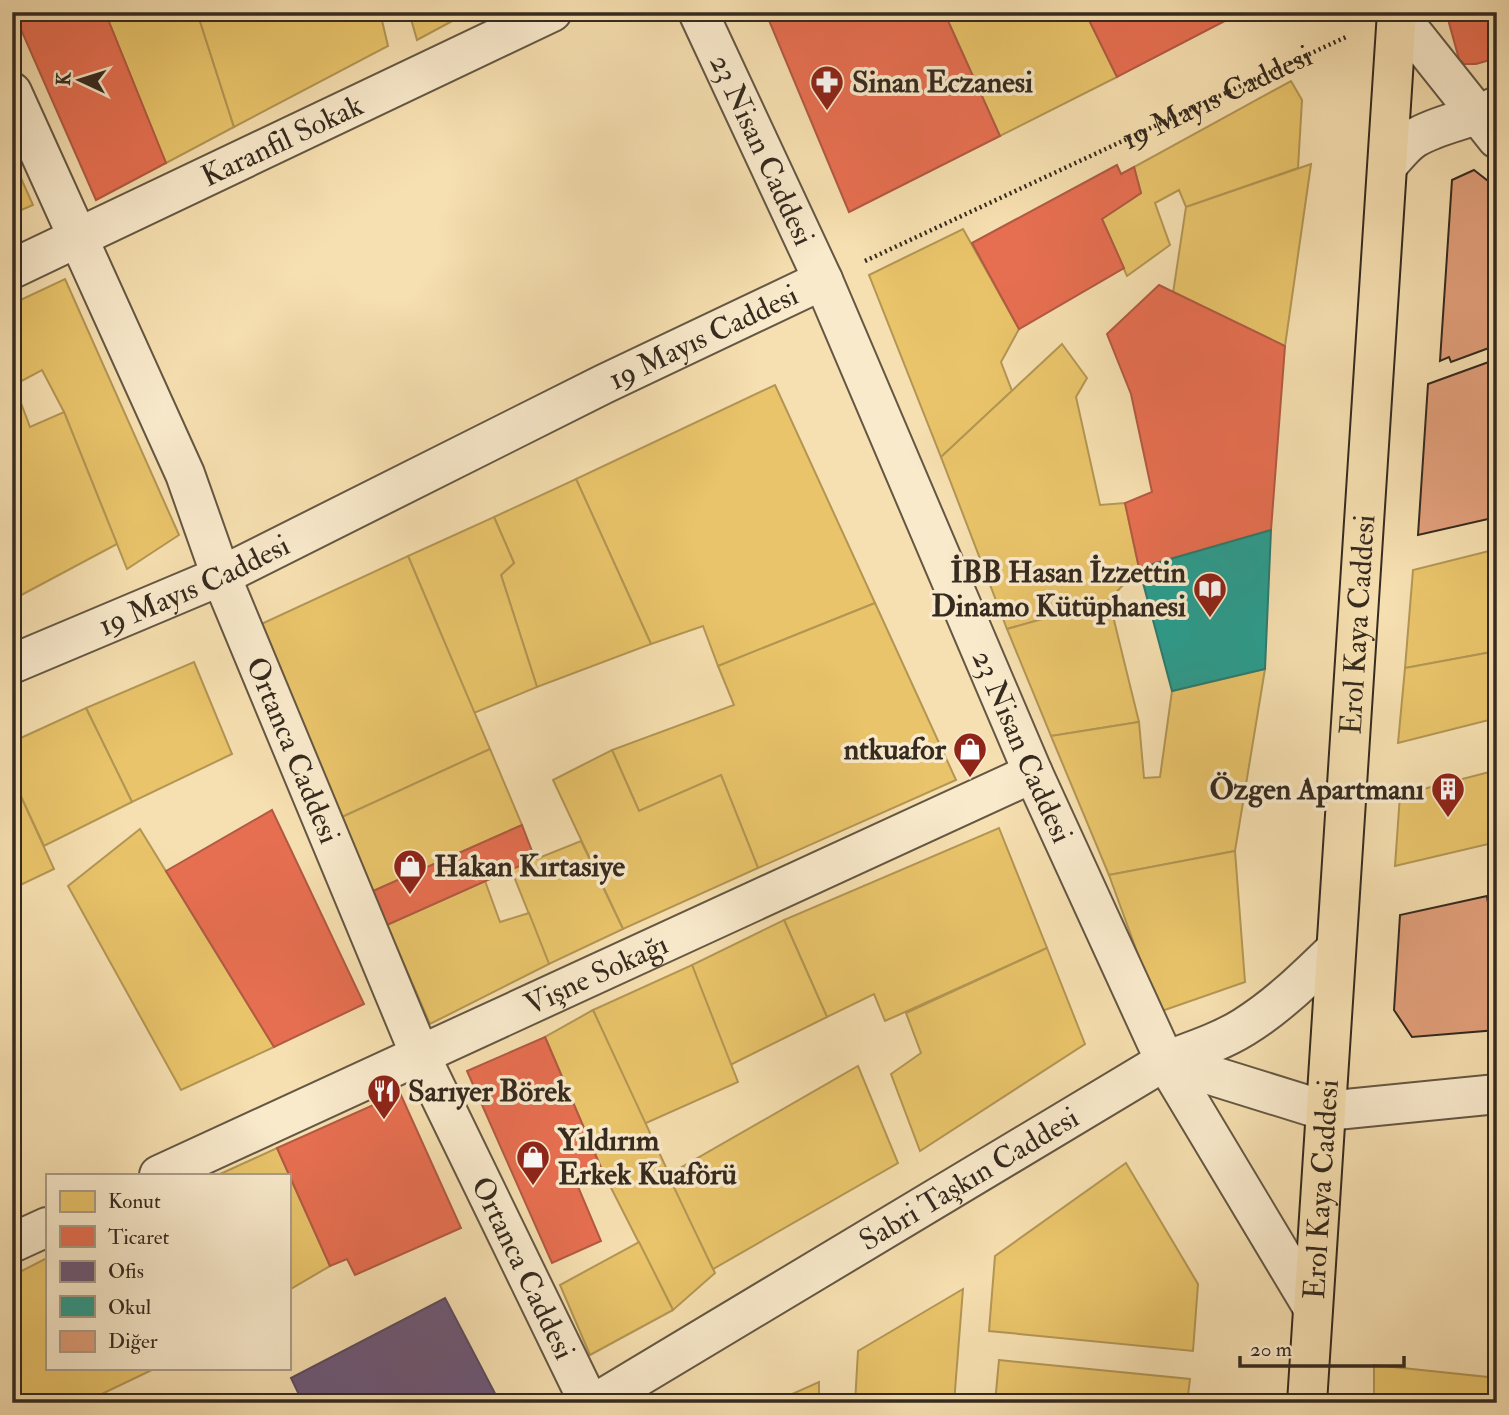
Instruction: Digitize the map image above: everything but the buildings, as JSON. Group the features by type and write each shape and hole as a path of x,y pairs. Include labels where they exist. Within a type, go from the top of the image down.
{"main road":[{"name":"Erol Kaya Caddesi","path":"1307,1403 1397,13"}],"street":[{"name":"Karanfil Sokak","path":"12,269 552,12"},
{"name":"23 Nisan Caddesi","path":"698,12 823,280 1033,773 1165,1061 1313,1308"},
{"path":"1397,13 1491,120"},
{"name":"Ortanca Caddesi","path":"12,92 185,474 221,576 420,1055 589,1403"},
{"path":"1388,165 1413,139 1444,126 1491,120"},
{"name":"19 Mayıs Caddesi","path":"12,664 221,576 604,384 823,280"},
{"name":"Vişne Sokağı","path":"161,1174 1033,773"},
{"name":"Sabri Taşkın Caddesi","path":"595,1403 1165,1061 1203,1047 1244,1027 1289,993 1335,950"},
{"path":"1165,1061 1326,1111 1497,1094"},
{"path":"12,1243 46,1227"}],"path":[{"name":"19 Mayıs Caddesi","path":"823,280 1397,13"}],"place":[{"name":"Sinan Eczanesi","path":"827,112"},
{"name":"İBB Hasan İzzettin Dinamo Kütüphanesi","path":"1210,619"},
{"name":"ntkuafor","path":"970,779"},
{"name":"Özgen Apartmanı","path":"1448,819"},
{"name":"Hakan Kırtasiye","path":"410,896"},
{"name":"Sarıyer Börek","path":"384,1121"},
{"name":"Yıldırım Erkek Kuaförü","path":"533,1187"}]}
